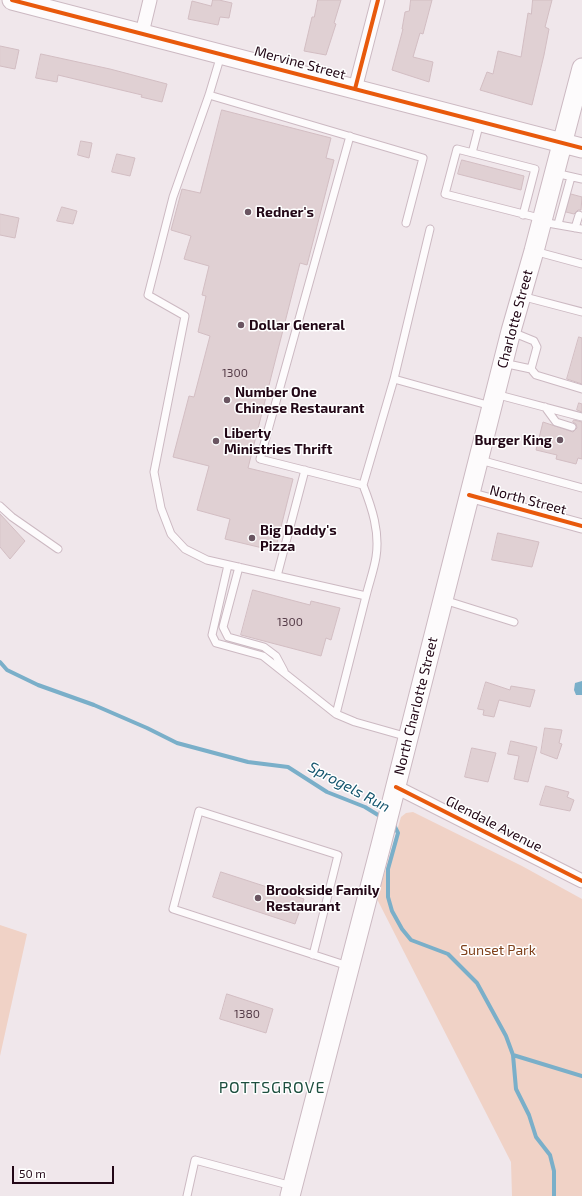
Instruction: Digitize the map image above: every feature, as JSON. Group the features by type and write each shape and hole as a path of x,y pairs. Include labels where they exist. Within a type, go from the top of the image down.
{"main road":[{"name":"Mervine Street","path":"12,0 582,148"},
{"path":"562,143 582,68"},
{"name":"Charlotte Street","path":"469,495 511,331 534,251 548,222 562,175 562,143"},
{"name":"North Charlotte Street","path":"291,1191 348,966 390,810 469,495"}],"street":[{"path":"142,33 150,0"},
{"path":"356,89 378,0"},
{"name":"North Street","path":"469,495 582,526"},
{"name":"Glendale Avenue","path":"396,786 582,881"}],"lane":[{"path":"222,54 173,197 148,295 185,316 154,472 161,508 171,534 185,549 207,560 366,596"},
{"path":"209,94 423,158 406,223"},
{"path":"472,153 480,122"},
{"path":"350,136 260,459 363,485"},
{"path":"524,215 535,169 457,149 445,194 548,222 579,228 579,215"},
{"path":"562,175 582,179"},
{"path":"336,714 376,557 377,532 371,505 363,485 394,379 430,229"},
{"path":"534,251 582,264"},
{"path":"521,296 582,312"},
{"path":"511,331 534,341 537,347 531,369"},
{"path":"503,363 531,369 536,375 582,389"},
{"path":"394,379 493,400 545,407 582,417"},
{"path":"545,407 556,422 572,426"},
{"path":"478,459 582,488"},
{"path":"277,576 305,470"},
{"path":"0,506 12,517 58,549"},
{"path":"228,565 212,635 216,643 263,656 336,714 354,722 408,737"},
{"path":"239,567 223,626 228,637 264,647 276,656 287,675"},
{"path":"442,599 514,622"},
{"path":"313,955 338,855 199,811 173,908 313,955 348,966"},
{"path":"186,1196 195,1160 291,1191"}],"green space":[{"name":"Sunset Park","path":"413,812 522,866 582,899 582,1196 512,1196 511,1162 377,899 401,817 406,813"},
{"path":"0,925 27,934 0,1056"}],"water":[{"path":"582,681 582,695 576,695 574,690 575,683"}],"building":[{"path":"213,0 232,3 229,18 220,17 218,25 188,19 192,1 211,6"},
{"path":"318,0 341,0 334,23 336,24 326,55 304,51 312,17 314,17"},
{"path":"411,0 432,0 423,34 420,33 413,57 433,62 429,82 392,70 403,29 405,12 409,11"},
{"path":"533,0 552,0 545,27 549,29 532,105 480,90 487,72 493,74 498,51 521,57 528,13 531,14"},
{"path":"0,46 19,50 15,69 0,66"},
{"path":"41,54 110,69 167,84 162,102 141,97 142,95 58,75 57,82 36,78"},
{"path":"222,110 331,138 326,158 334,160 307,265 300,263 248,468 293,479 275,551 225,539 230,519 197,510 209,466 173,457 189,396 194,397 210,336 198,332 206,296 202,295 209,266 184,259 191,236 171,230 182,189 200,193"},
{"path":"81,141 92,143 89,158 78,155"},
{"path":"117,154 135,158 130,176 112,172"},
{"path":"462,160 524,176 521,190 458,174"},
{"path":"571,194 582,197 581,210 578,210 574,214 566,212"},
{"path":"62,207 77,211 73,224 57,221"},
{"path":"0,214 19,218 15,238 0,235"},
{"path":"579,337 582,338 582,384 567,379"},
{"path":"579,403 582,404 582,412 577,410"},
{"name":"Burger King","path":"574,420 582,422 582,459 578,458 576,464 556,459 557,455 536,450 543,422 573,432 577,428 576,424 573,422"},
{"path":"0,514 25,541 10,559 0,547"},
{"path":"498,533 539,542 532,567 492,560"},
{"path":"253,590 310,605 311,601 340,608 331,640 326,638 321,656 241,635"},
{"path":"486,682 510,690 511,686 535,690 530,707 499,700 494,717 483,715 484,710 478,709"},
{"path":"545,728 562,730 559,743 562,744 557,759 541,753"},
{"path":"511,741 537,747 528,782 514,779 519,756 508,754"},
{"path":"472,748 496,753 488,782 465,777"},
{"path":"546,786 569,792 567,797 574,800 570,811 540,805"},
{"name":"Brookside Family Restaurant","path":"221,872 304,899 295,924 213,897"},
{"path":"227,994 273,1009 266,1033 220,1019"}],"waterway":[{"name":"Sprogels Run","path":"0,662 7,670 38,685 94,705 177,743 248,762 288,767 327,792 365,807 383,818"},
{"name":"Sprogels Run","path":"392,824 398,833 388,869 388,897 392,911 402,929 411,940 448,954 477,983 506,1036 513,1055 516,1089 529,1115 536,1137 550,1155 554,1171 554,1196"},
{"path":"513,1055 582,1076"}],"cycle path":[{"path":"12,0 582,148"},
{"path":"355,89 378,0"},
{"path":"469,495 582,526"},
{"path":"396,787 582,881"}],"place":[{"name":"Redner's","path":"248,212"},
{"name":"Dollar General","path":"241,325"},
{"name":"Number One Chinese Restaurant","path":"227,400"},
{"name":"Burger King","path":"560,440"},
{"name":"Liberty Ministries Thrift","path":"216,441"},
{"name":"Big Daddy's Pizza","path":"252,538"},
{"name":"Brookside Family Restaurant","path":"258,898"}],"district":[{"name":"POTTSGROVE","path":"272,1088"}]}
